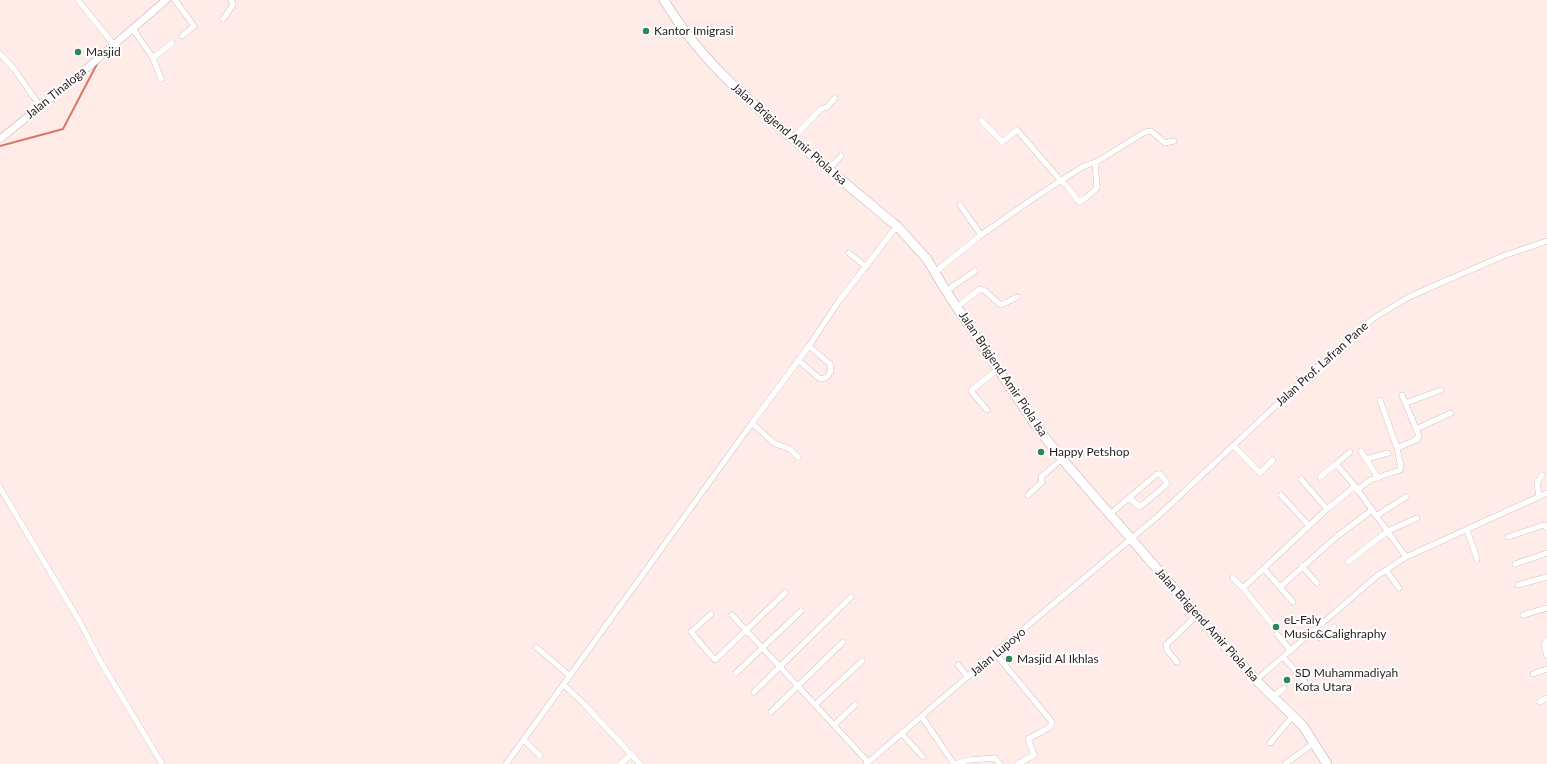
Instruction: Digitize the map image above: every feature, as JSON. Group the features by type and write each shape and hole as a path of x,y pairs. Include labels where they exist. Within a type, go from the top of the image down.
{"main road":[{"name":"Jalan Brigjend Amir Piola Isa","path":"664,0 682,29 709,61 755,107 898,226 924,255 946,291 1034,423 1062,459 1109,516 1197,615 1256,680 1293,716 1328,764"}],"street":[{"path":"78,0 114,45"},
{"name":"Jalan Tinaloga","path":"0,138 114,45 166,0"},
{"path":"175,0 194,26 182,36"},
{"path":"223,19 233,5 231,0"},
{"path":"133,29 154,58 161,79"},
{"path":"154,58 172,43"},
{"path":"0,54 14,68 40,106"},
{"path":"793,138 821,108 827,106 835,98"},
{"path":"981,120 1002,142 1017,130 1060,181 1067,186 1077,202 1080,202 1097,188 1095,163"},
{"path":"935,272 981,236 1060,181 1082,167 1095,163 1148,130 1156,134 1165,143 1174,141"},
{"path":"829,169 841,156"},
{"path":"960,205 981,236"},
{"path":"506,764 564,685 677,524 809,346 839,301 898,226"},
{"path":"1546,242 1547,249"},
{"name":"Jalan Prof. Lafran Pane","path":"1131,540 1234,446 1331,354 1381,313 1407,298 1451,278 1503,256 1546,242"},
{"path":"849,253 866,267"},
{"path":"946,291 975,271"},
{"path":"957,306 980,289 985,291 1001,305 1017,296"},
{"path":"798,360 819,378 822,379 827,377 831,371 830,364 809,346"},
{"path":"987,410 971,391 998,369"},
{"path":"1406,403 1441,390"},
{"path":"1397,448 1419,438 1402,395"},
{"path":"1244,588 1327,509 1370,480 1400,470 1401,463 1397,448 1380,400"},
{"path":"1416,429 1452,413"},
{"path":"752,423 774,443 790,449 798,457"},
{"path":"1234,446 1260,473 1273,460"},
{"path":"1361,451 1378,478"},
{"path":"1320,477 1350,452"},
{"path":"1366,459 1388,453"},
{"path":"1028,495 1042,482 1041,478 1062,459"},
{"path":"1336,464 1356,488 1406,556"},
{"path":"1109,516 1129,498 1158,473 1167,482 1166,485 1140,507 1129,498"},
{"path":"1540,496 1537,483 1542,474"},
{"path":"1301,479 1327,509"},
{"path":"0,488 162,764"},
{"path":"1256,680 1386,570 1406,556 1547,493"},
{"path":"1281,496 1309,526"},
{"path":"1376,516 1406,497"},
{"path":"1280,587 1302,566 1372,510"},
{"path":"1348,562 1388,531 1417,518"},
{"path":"1508,537 1544,525 1547,528"},
{"path":"1467,530 1477,559"},
{"name":"Jalan Lupoyo","path":"867,763 922,717 995,652 1131,540"},
{"path":"1515,564 1547,553"},
{"path":"1302,566 1317,583"},
{"path":"1264,569 1293,602"},
{"path":"1386,570 1399,588"},
{"path":"1518,585 1547,577"},
{"path":"1234,578 1244,588 1271,623"},
{"path":"711,614 691,632 715,660 785,593"},
{"path":"754,692 851,596"},
{"path":"1522,616 1547,608"},
{"path":"736,673 801,611"},
{"path":"732,615 834,725 867,763"},
{"path":"1177,662 1167,650 1166,645 1197,615"},
{"path":"1312,633 1320,638 1334,627"},
{"path":"1277,634 1291,651"},
{"path":"1547,640 1544,645 1547,656"},
{"path":"771,712 843,642"},
{"path":"536,647 570,676"},
{"path":"995,652 1052,722 1050,727 1028,739 1034,755 1018,764"},
{"path":"1283,657 1307,684"},
{"path":"815,705 862,661"},
{"path":"958,665 968,677"},
{"path":"1533,674 1547,669"},
{"path":"564,685 640,764"},
{"path":"1273,697 1284,688"},
{"path":"1540,702 1547,698"},
{"path":"834,725 854,705"},
{"path":"1270,743 1293,716"},
{"path":"922,717 955,764 969,760 995,758 1000,764"},
{"path":"902,734 923,756"},
{"path":"524,740 540,756"},
{"path":"1285,764 1314,743"},
{"path":"620,764 631,755"}],"waterway":[{"path":"0,146 63,129 98,62"}],"place":[{"name":"Kantor Imigrasi","path":"646,31"},
{"name":"Masjid","path":"78,52"},
{"name":"Happy Petshop","path":"1041,452"},
{"name":"eL-Faly Music&Calighraphy","path":"1276,627"},
{"name":"Masjid Al Ikhlas","path":"1009,659"},
{"name":"SD Muhammadiyah Kota Utara","path":"1287,680"}]}
